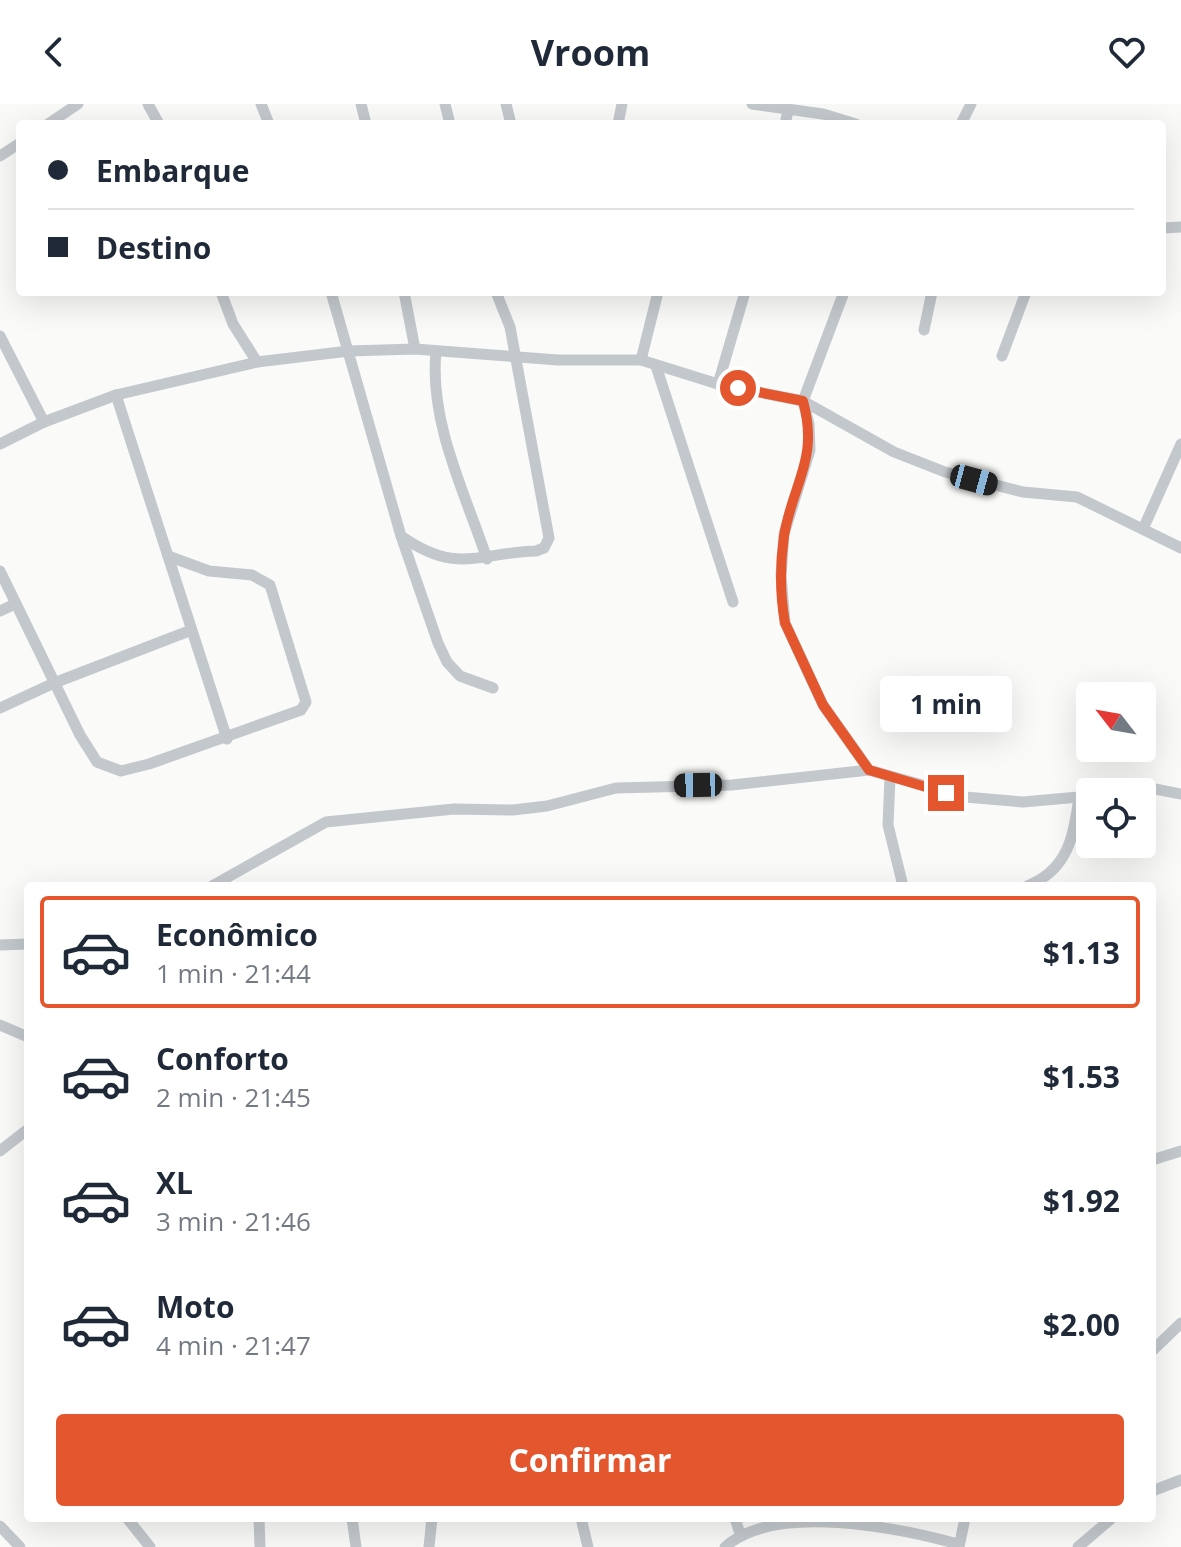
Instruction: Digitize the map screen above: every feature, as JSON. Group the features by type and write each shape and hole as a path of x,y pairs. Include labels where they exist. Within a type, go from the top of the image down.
{"street":[{"path":"54,120 78,104"},
{"path":"752,104 823,114 843,120"},
{"path":"786,120 788,111"},
{"path":"222,296 233,324 257,362"},
{"path":"332,296 401,536 447,662 471,683 493,688"},
{"path":"405,296 415,349"},
{"path":"401,536 439,558 487,559 536,551 544,548 549,538 510,327 498,296"},
{"path":"641,360 657,296"},
{"path":"718,384 744,296"},
{"path":"842,296 803,401 809,424 810,450 784,534 782,609 785,623 823,705 869,770"},
{"path":"924,330 931,296"},
{"path":"1002,356 1024,296"},
{"path":"0,336 44,422"},
{"path":"0,444 44,422 116,395 257,362 349,351 415,349 516,357 641,360 718,384 803,401 894,452 945,472 1023,492 1077,497 1181,548"},
{"path":"436,352 433,380 437,404 487,559"},
{"path":"656,366 733,602"},
{"path":"116,395 189,631 227,739"},
{"path":"1143,529 1181,444"},
{"path":"0,571 54,683 97,762 121,771 227,739 305,706 270,585 252,575 209,571 168,556"},
{"path":"0,611 15,604"},
{"path":"0,708 54,683 189,631"},
{"path":"219,882 326,822 454,809 513,810 547,806 616,788 732,785 869,770 929,789 996,800 1023,802 1076,798"},
{"path":"890,777 888,825 902,882"},
{"path":"1156,789 1181,794"},
{"path":"1034,882 1053,871 1073,842 1076,830"},
{"path":"0,945 24,944"},
{"path":"0,1025 24,1035"},
{"path":"0,1151 24,1132"},
{"path":"1156,1159 1181,1151"},
{"path":"1156,1347 1181,1323"},
{"path":"1156,1489 1181,1480"},
{"path":"130,1522 150,1547"},
{"path":"259,1522 260,1547"},
{"path":"353,1522 356,1547"},
{"path":"429,1547 432,1522"},
{"path":"582,1522 588,1547"},
{"path":"736,1522 740,1534"},
{"path":"725,1547 740,1534 802,1523 896,1528 958,1546 964,1522"},
{"path":"1078,1547 1107,1522"},
{"path":"0,1526 20,1547"}],"route":[{"path":"738,388 803,401 809,424 810,450 784,534 782,609 785,623 823,705 869,770 946,793"}]}
